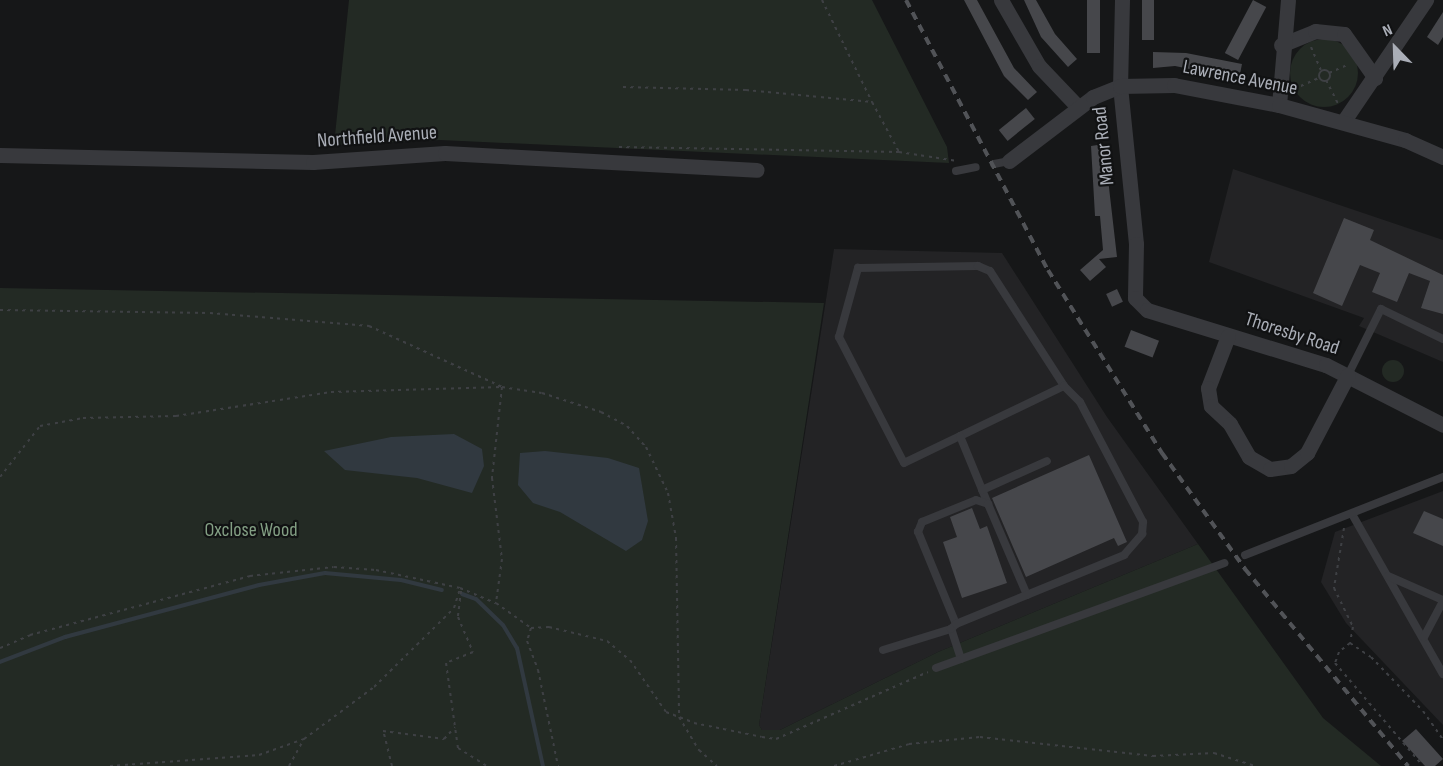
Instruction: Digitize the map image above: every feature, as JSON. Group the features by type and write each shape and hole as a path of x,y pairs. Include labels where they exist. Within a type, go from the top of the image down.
{"street":[{"path":"1001,0 1039,66 1078,107"},
{"name":"Manor Road","path":"1122,0 1120,86 1136,244 1134,288"},
{"path":"1280,100 1281,45 1288,0"},
{"path":"1344,121 1375,78 1425,0"},
{"path":"1281,45 1306,33 1324,30 1344,34 1363,57 1375,78"},
{"name":"Lawrence Avenue","path":"1001,163 1078,107 1120,86 1194,86 1280,100 1443,157"},
{"name":"Northfield Avenue","path":"0,155 313,162 445,153 757,170"},
{"name":"Thoresby Road","path":"1134,288 1135,298 1147,310 1348,375 1443,425"},
{"path":"1228,336 1208,388 1211,406 1230,424 1249,457 1270,469 1291,466 1307,453 1348,375"}],"lane":[{"path":"956,171 973,168"},
{"path":"883,651 953,627 1124,555 1142,534 1143,522 1080,402 1064,386 990,272 978,266 858,268 840,337 904,463 1064,386"},
{"path":"1348,375 1381,309 1443,339"},
{"path":"960,436 1027,595"},
{"path":"982,490 1047,461"},
{"path":"1245,555 1443,477"},
{"path":"960,659 953,627 918,527 976,500 988,504"},
{"path":"1349,515 1424,637 1443,674"},
{"path":"936,668 1225,563"},
{"path":"1386,576 1443,601 1424,637"}],"path":[{"path":"822,0 899,152"},
{"path":"1306,33 1321,70 1319,78"},
{"path":"1344,121 1326,80 1329,73 1363,57"},
{"path":"1321,70 1329,73"},
{"path":"1280,100 1319,78 1326,80"},
{"path":"623,87 746,90 872,102"},
{"path":"616,147 899,152 941,156 973,168"},
{"path":"0,310 210,313 369,326 502,387"},
{"path":"496,603 502,559 492,478 502,387"},
{"path":"0,477 40,426 83,418 176,416 331,392 502,387 542,393 601,412 627,426 660,470 676,538 679,717 699,750 717,766"},
{"path":"1349,515 1334,588 1353,627 1350,643 1339,652 1338,670 1423,766"},
{"path":"0,648 30,634 250,576 334,567 376,570 460,588 496,603 531,628 549,627 607,641 630,660 666,712 776,739 936,668"},
{"path":"460,588 458,617 473,652 446,663 458,748 487,766"},
{"path":"110,766 259,755 304,739 374,687 454,608 460,588"},
{"path":"531,628 527,641 538,670 558,766"},
{"path":"1350,643 1371,657 1423,711 1443,740"},
{"path":"392,766 383,731 444,739 455,727"},
{"path":"834,766 909,744 980,737 1153,756 1214,753 1255,766"},
{"path":"289,766 304,739"}],"shaded area":[{"path":"1233,169 1443,240 1443,362 1359,326 1364,318 1209,262"},
{"path":"834,249 1002,253 1107,417 1198,544 938,652 780,730 762,730 759,725"},
{"path":"454,434 482,449 484,466 472,493 417,478 345,470 324,451 391,437"},
{"path":"545,451 608,458 639,468 648,521 642,540 626,551 560,512 533,503 518,485 520,453"},
{"path":"1443,491 1443,725 1346,623 1321,582 1335,532"}],"green space":[{"path":"349,0 872,0 947,147 949,163 440,140 334,145"},
{"path":"1317,39 1331,39 1343,44 1353,54 1358,73 1353,92 1343,102 1331,107 1317,107 1305,102 1295,92 1290,80 1290,66 1295,54 1305,44"},
{"name":"Oxclose Wood","path":"0,288 824,303 759,725 762,730 780,730 938,652 1198,544 1323,718 1381,766 0,766"},
{"path":"1393,360 1401,363 1404,371 1401,379 1393,382 1385,379 1382,371 1385,363"}],"building":[{"path":"964,0 977,0 1014,68 1037,92 1028,100 1004,76"},
{"path":"1024,0 1036,0 1055,34 1077,59 1068,67 1041,37"},
{"path":"1087,0 1100,0 1100,53 1087,53"},
{"path":"1142,0 1154,0 1154,40 1142,40"},
{"path":"1253,0 1266,7 1238,60 1225,53"},
{"path":"1443,12 1443,37 1438,45 1427,37"},
{"path":"1153,52 1186,53 1242,64 1239,79 1175,66 1153,68"},
{"path":"1026,108 1035,119 1008,141 999,130"},
{"path":"1104,144 1117,257 1099,259 1106,267 1090,281 1080,270 1103,250 1100,216 1095,216 1091,146"},
{"path":"1344,218 1374,230 1370,240 1443,275 1443,314 1421,308 1430,281 1409,273 1397,302 1372,292 1380,273 1360,265 1342,306 1313,293"},
{"path":"1117,289 1123,302 1112,307 1106,294"},
{"path":"1131,330 1159,341 1153,358 1125,347"},
{"path":"1089,455 1127,542 1118,546 1114,538 1026,577 992,498"},
{"path":"972,508 980,529 987,526 1007,583 962,598 943,542 957,537 950,517"},
{"path":"1424,511 1443,519 1443,546 1413,533"},
{"path":"1416,729 1443,759 1435,766 1425,766 1402,741"}],"waterway":[{"path":"0,662 65,637 259,585 325,573 401,580 442,590"},
{"path":"462,594 476,599 503,625 517,648 543,766"}],"railway":[{"path":"906,0 1048,270 1162,453 1245,569 1408,766"}]}
